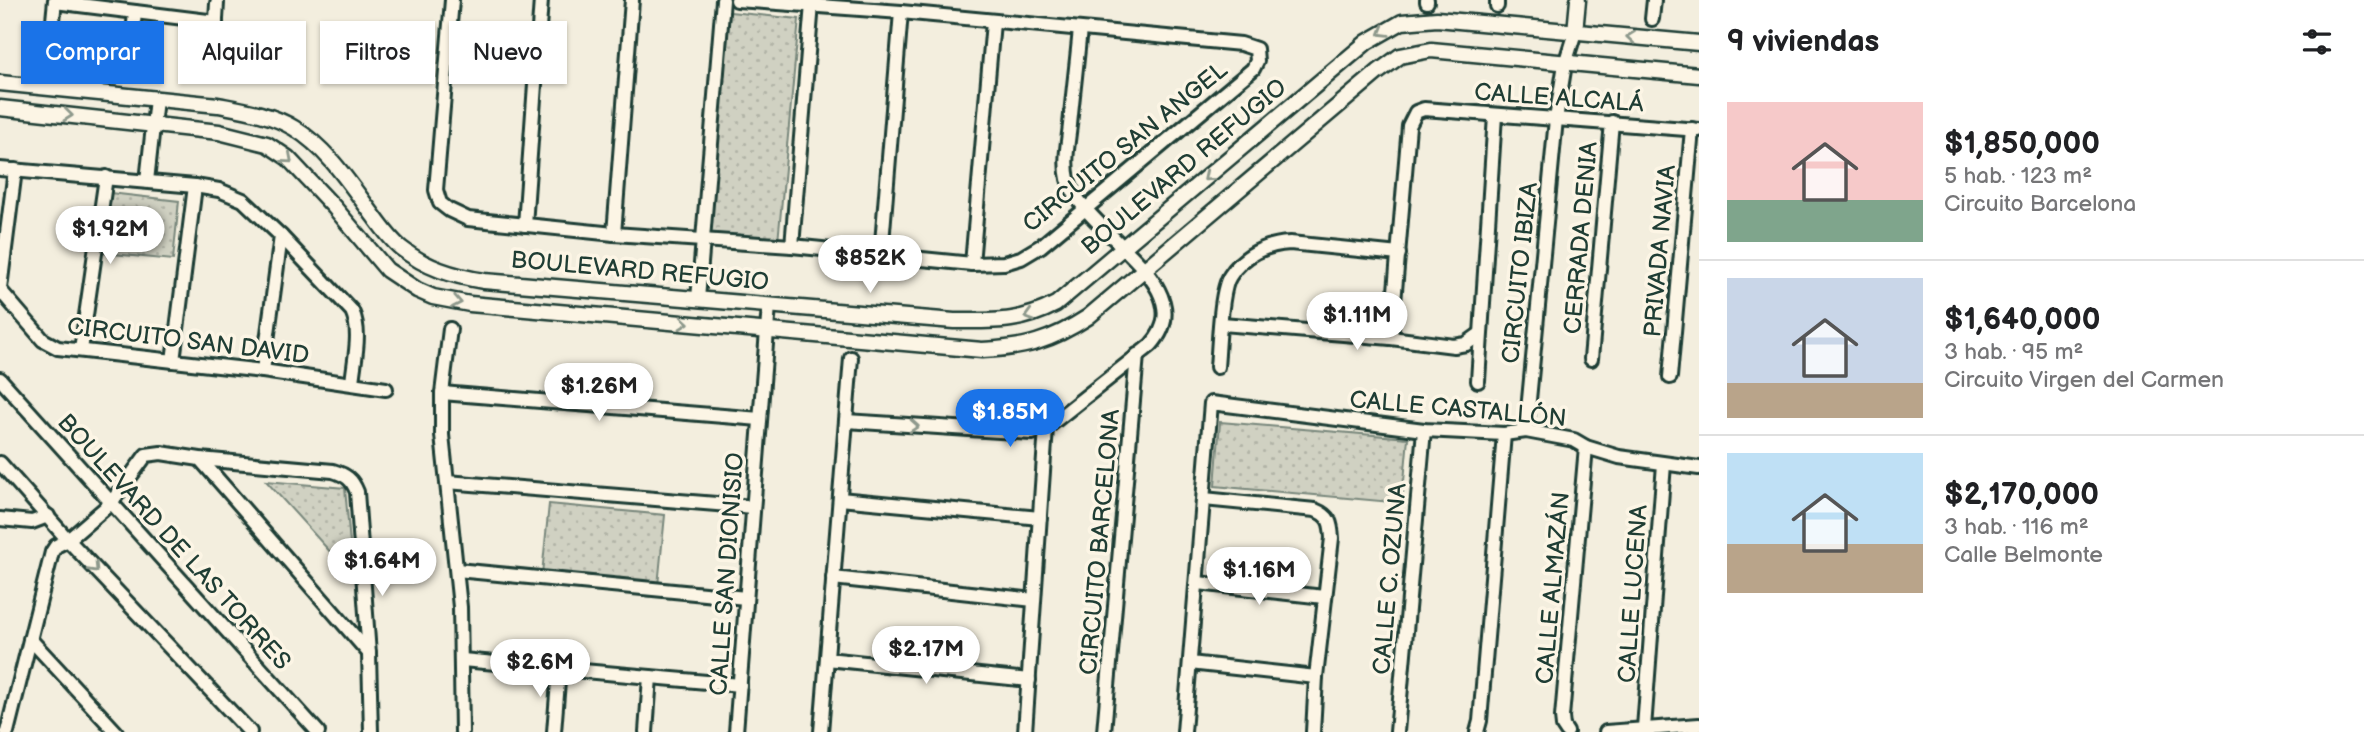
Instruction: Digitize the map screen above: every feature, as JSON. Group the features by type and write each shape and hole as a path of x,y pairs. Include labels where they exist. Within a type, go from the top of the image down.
{"street":[{"name":"CIRCUITO SAN ANGEL","path":"452,0 436,190 440,203 449,210 468,219 525,225 792,246 972,264 1004,263 1021,258 1041,246 1253,69 1258,57 1256,49 1241,44 812,4 737,0"},
{"path":"525,225 541,0"},
{"path":"614,234 632,0"},
{"path":"698,299 723,0"},
{"path":"1575,32 1578,0"},
{"path":"1651,19 1654,0"},
{"path":"53,21 55,1 208,21"},
{"path":"216,21 218,3"},
{"path":"792,246 812,4"},
{"path":"134,21 135,12"},
{"path":"881,255 901,12"},
{"name":"BOULEVARD REFUGIO","path":"0,83 248,111 278,120 316,145 333,162 399,246 435,269 484,281 954,321 1013,320 1035,315 1056,304 1367,42 1402,22 1437,19 1699,43"},
{"path":"972,264 993,22"},
{"name":"CIRCUITO BARCELONA","path":"1046,428 1160,334 1166,315 1161,295 1124,248 1072,190 1067,169 1080,29"},
{"name":"CIRCUITO IBIZA","path":"1526,431 1556,119 1565,64 1575,32"},
{"name":"BOULEVARD REFUGIO","path":"0,108 219,132 267,144 288,158 387,270 433,297 470,304 948,349 1011,349 1040,343 1064,333 1087,317 1378,72 1401,57 1431,50 1699,75"},
{"path":"147,181 156,99"},
{"name":"CALLE ALCALÁ","path":"1399,254 1409,126 1416,112 1424,109 1695,129"},
{"path":"1478,381 1495,115"},
{"name":"CERRADA DENIA","path":"1591,359 1612,121"},
{"name":"PRIVADA NAVIA","path":"1670,377 1695,129"},
{"path":"0,169 195,186 219,190 243,200 346,302 356,320 357,333 352,383"},
{"path":"0,289 15,170"},
{"path":"81,350 106,177"},
{"path":"173,361 195,186"},
{"path":"263,371 281,236"},
{"path":"1217,367 1229,277 1263,248 1275,244 1290,243 1399,254 1391,338"},
{"path":"417,290 435,269"},
{"name":"CIRCUITO SAN DAVID","path":"0,289 43,340 58,348 263,371 386,389"},
{"name":"CALLE SAN DIONISIO","path":"736,732 769,305"},
{"path":"1222,324 1454,346 1466,344 1480,334"},
{"path":"450,329 442,393 442,435 457,570 462,732"},
{"name":"CIRCUITO BARCELONA","path":"1104,732 1137,355"},
{"path":"821,732 851,358"},
{"name":"BOULEVARD DE LAS TORRES","path":"0,379 318,732"},
{"name":"CALLE SAN DIONISIO","path":"442,393 760,419"},
{"name":"CALLE CASTALLÓN","path":"1204,499 1211,403 1424,429 1504,434 1526,431 1574,440 1586,447 1619,457 1699,468"},
{"path":"846,421 1032,433 1046,428 1026,732"},
{"name":"CALLE C. OZUNA","path":"1397,732 1424,429"},
{"path":"1477,732 1504,434"},
{"name":"CALLE ALMAZÁN","path":"1567,732 1562,717 1586,447"},
{"path":"7,732 49,558 56,546 68,540 111,503 146,455 160,453 333,471 344,474 353,483 357,492 369,653 371,732"},
{"path":"200,459 369,653"},
{"path":"0,463 68,540 250,732"},
{"name":"CALLE LUCENA","path":"1644,729 1664,464"},
{"path":"447,482 753,507"},
{"path":"840,499 1040,518"},
{"path":"1184,732 1204,499 1315,510 1325,514 1331,523 1332,538 1316,677 1313,732"},
{"path":"0,519 32,523 48,516"},
{"path":"457,570 746,598"},
{"path":"833,578 1034,600"},
{"path":"1198,583 1324,597"},
{"path":"30,639 116,732"},
{"path":"827,659 1029,680"},
{"path":"461,660 740,685"},
{"path":"1190,663 1316,677"},
{"path":"554,732 559,669"},
{"path":"646,732 650,677"},
{"path":"1606,732 1699,725"}],"shaded area":[{"path":"730,12 799,19 778,242 709,235"},
{"path":"110,193 179,201 173,260 103,253"},
{"path":"1220,422 1408,438 1402,503 1215,486"},
{"path":"266,481 345,488 353,577"},
{"path":"549,504 665,515 658,586 542,574"}]}
